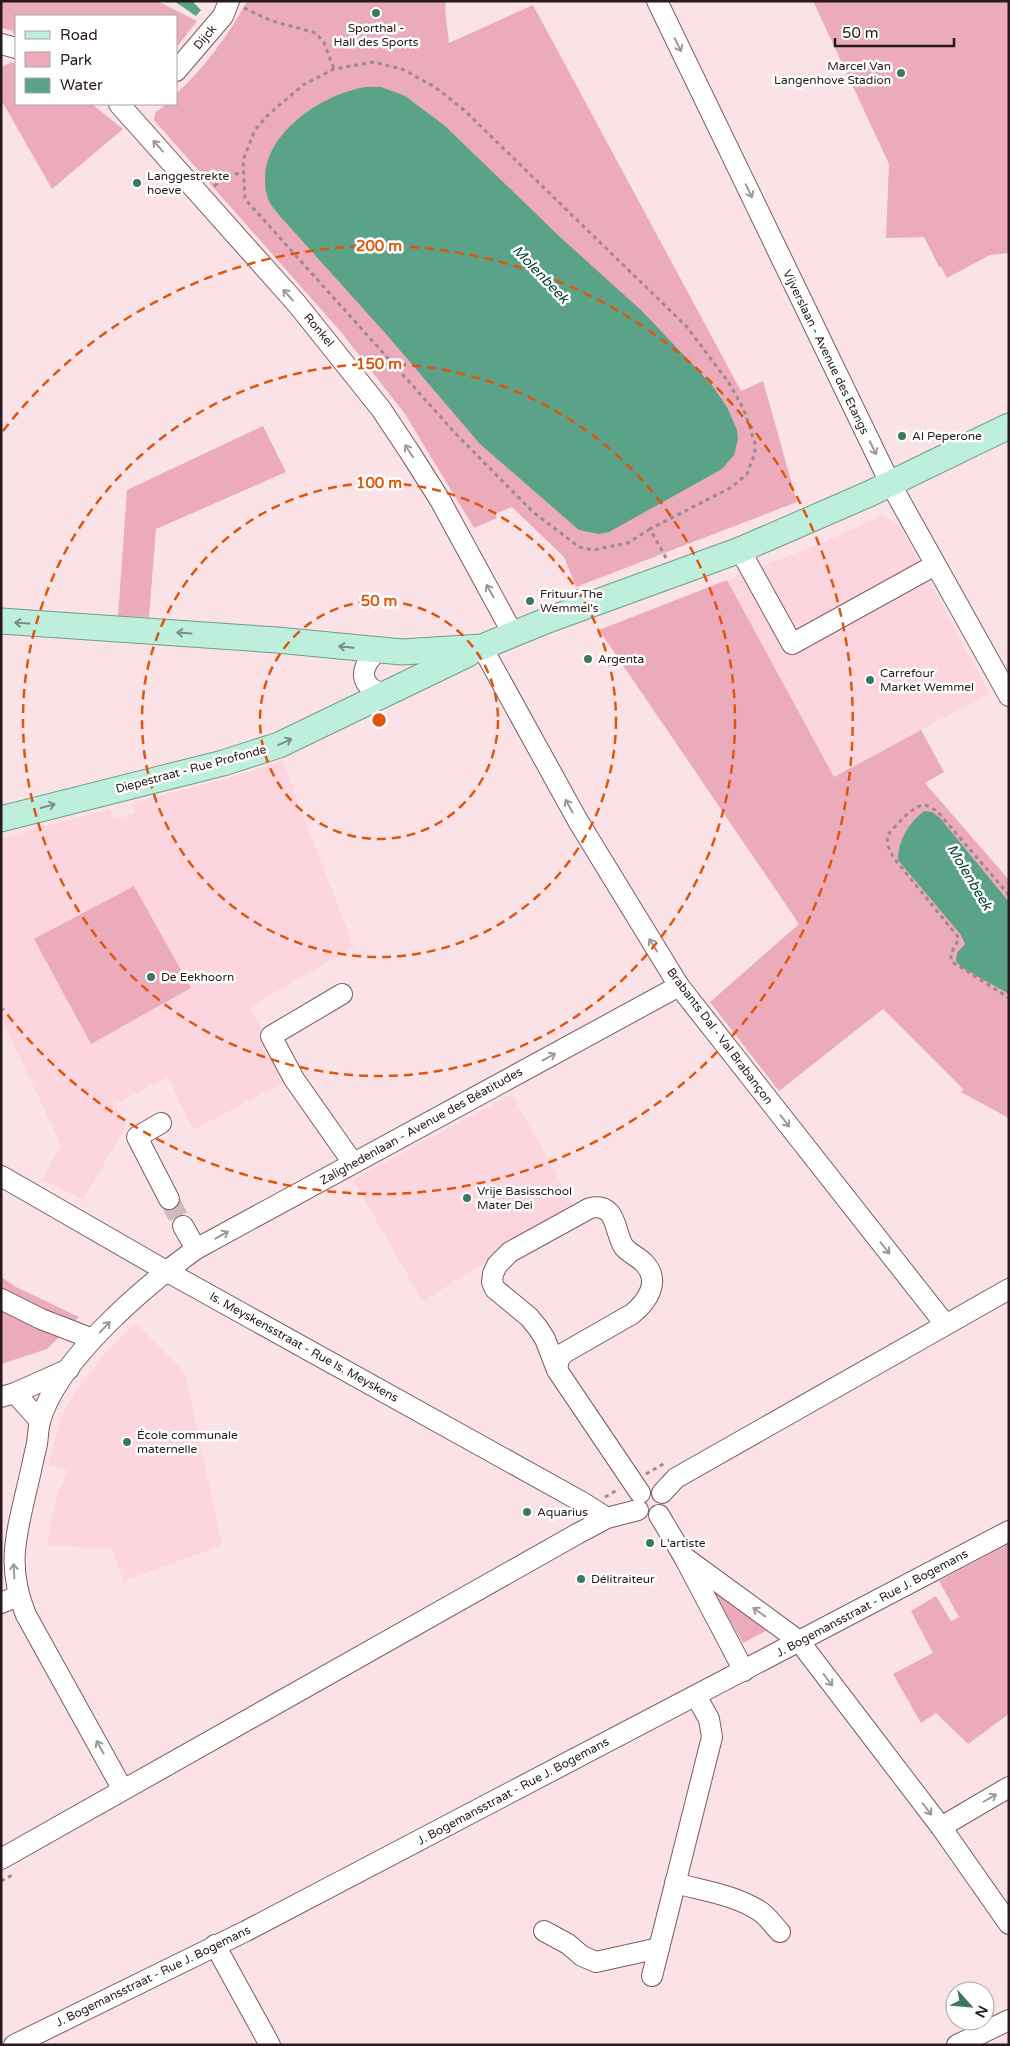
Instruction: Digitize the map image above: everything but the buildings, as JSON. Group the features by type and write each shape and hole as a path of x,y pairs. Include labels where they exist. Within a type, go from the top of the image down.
{"main road":[{"name":"Diepestraat - Rue Profonde","path":"1,819 223,763 270,748 482,647 548,620 740,550 890,484 1009,426"},
{"path":"1,622 277,640 377,651 402,652 482,647"}],"street":[{"name":"Dijck","path":"178,69 223,16 229,1"},
{"name":"Vijverslaan - Avenue des Etangs","path":"657,1 890,484 1009,696"},
{"path":"1,44 15,48"},
{"name":"Ronkel","path":"130,107 199,194 297,304 381,409 410,450 440,500 513,634"},
{"path":"740,550 792,644 935,565"},
{"name":"Brabants Dal - Val Brabançon","path":"482,647 578,821 679,986 945,1324"},
{"path":"377,651 367,661 363,673 372,690 384,694"},
{"path":"402,652 415,663 417,672 415,678"},
{"name":"Zalighedenlaan - Avenue des Béatitudes","path":"123,1790 26,1615 10,1600 15,1550 40,1421 53,1394 69,1370 124,1308 166,1270 196,1249 679,986"},
{"path":"342,994 271,1036 294,1079 353,1163"},
{"path":"162,1123 137,1137 169,1199"},
{"name":"Is. Meyskensstraat - Rue Is. Meyskens","path":"1,1176 582,1502 607,1518"},
{"path":"1,1859 639,1501 653,1488 662,1493 665,1506 659,1515 650,1517 641,1514 639,1501 557,1370 545,1339 538,1328 529,1317 495,1289 492,1282 493,1274 500,1259 510,1252 590,1208 602,1208 607,1210 618,1226 623,1246 646,1264 651,1273 653,1283 641,1306 632,1314 564,1353 559,1359 557,1370"},
{"path":"183,1226 196,1249"},
{"path":"662,1493 676,1478 1009,1289"},
{"path":"1,1299 41,1319 86,1336"},
{"path":"40,1421 8,1395 69,1370"},
{"path":"659,1515 684,1557 744,1671"},
{"name":"J. Bogemansstraat - Rue J. Bogemans","path":"14,2045 246,1931 1009,1531"},
{"path":"684,1557 799,1641 940,1827 1009,1924"},
{"path":"652,1976 712,1737 709,1719 696,1696"},
{"path":"940,1827 1009,1787"},
{"path":"675,1883 730,1897 746,1904 762,1913 780,1932"},
{"path":"544,1931 568,1944 582,1956 596,1962 659,1948"},
{"path":"215,1945 270,2045"},
{"path":"957,2045 1009,2020"}],"path":[{"path":"229,1 272,21 316,33 324,43 334,69"},
{"path":"373,62 402,69 435,87 464,110 687,327 729,383 744,410 755,443 755,453 747,474 732,487 650,529 628,543 593,550 579,547 533,512 456,434 245,199 243,160 255,130 268,115 304,85 334,69 373,62"},
{"path":"199,194 236,174 243,173"},
{"path":"650,529 674,574"},
{"path":"1009,895 937,810 926,805 918,806 897,824 888,836 888,846 893,857 959,938 951,954 951,962 1009,998"}],"shaded area":[{"path":"882,516 899,525 989,693 834,777 727,580 829,540"},
{"name":"De Eekhoorn","path":"282,760 354,947 249,1007 290,1079 193,1130 168,1077 115,1104 126,1127 83,1199 42,1180 61,1145 1,1017 1,838 110,809 113,820 135,813 132,803 248,773"},
{"name":"Vrije Basisschool Mater Dei","path":"512,1094 575,1208 465,1274 423,1302 353,1180"},
{"name":"École communale maternelle","path":"135,1323 185,1373 222,1545 124,1581 112,1549 47,1545 56,1499 68,1471 48,1465 61,1418 74,1394 106,1353"}],"green space":[{"path":"1,1 157,1 197,21 178,45 178,15 15,15 15,34 13,31 1,28"},
{"path":"247,1 446,1 445,10 449,43 533,5 741,391 763,381 797,502 576,587 564,557 512,507 495,514 497,518 474,528 405,414 341,332 154,120 155,113 165,105 178,105 178,92 197,73 232,26"},
{"path":"813,1 1009,1 1009,253 990,255 947,278 941,267 939,267 924,237 886,238 889,164"},
{"path":"11,62 15,64 15,105 93,105 123,129 52,189 3,103 1,104 1,68"},
{"path":"263,426 286,472 156,529 149,617 118,616 127,490"},
{"path":"727,580 834,777 921,730 944,772 925,783 1009,880 1009,1118 961,1092 964,1090 883,1009 779,1091 710,1002 799,924 599,630"},
{"path":"134,886 191,988 91,1044 34,939"},
{"path":"1,1277 16,1287 79,1317 47,1349 1,1364"},
{"path":"1009,1544 1009,1714 968,1744 936,1713 921,1723 893,1674 933,1653 911,1611 936,1596 951,1621 959,1617 939,1581"},
{"path":"715,1589 768,1630 743,1643 713,1592"}],"water":[{"path":"174,1 192,1 201,10 196,16"},
{"name":"Molenbeek","path":"365,87 381,87 405,96 444,125 560,237 642,311 711,384 727,407 737,430 738,439 734,455 722,469 609,532 599,534 579,530 480,444 386,334 279,215 271,205 268,197 265,177 268,160 276,144 287,130 300,117 332,97"},
{"name":"Molenbeek","path":"924,811 932,812 940,818 1009,902 1009,994 961,967 956,961 957,953 965,944 961,935 898,860 898,853 905,833 913,821"}],"tunnel":[{"path":"169,1199 183,1226"}],"place":[{"name":"Sporthal - Hall des Sports","path":"376,13"},
{"name":"Marcel Van Langenhove Stadion","path":"901,73"},
{"name":"Langgestrekte hoeve","path":"137,183"},
{"name":"Al Peperone","path":"902,436"},
{"name":"Frituur The Wemmel's","path":"530,601"},
{"name":"Argenta","path":"588,659"},
{"name":"Carrefour Market Wemmel","path":"870,680"},
{"name":"De Eekhoorn","path":"151,977"},
{"name":"Vrije Basisschool Mater Dei","path":"467,1198"},
{"name":"École communale maternelle","path":"127,1442"},
{"name":"Aquarius","path":"527,1512"},
{"name":"L'artiste","path":"650,1543"},
{"name":"Délitraiteur","path":"581,1579"}]}
